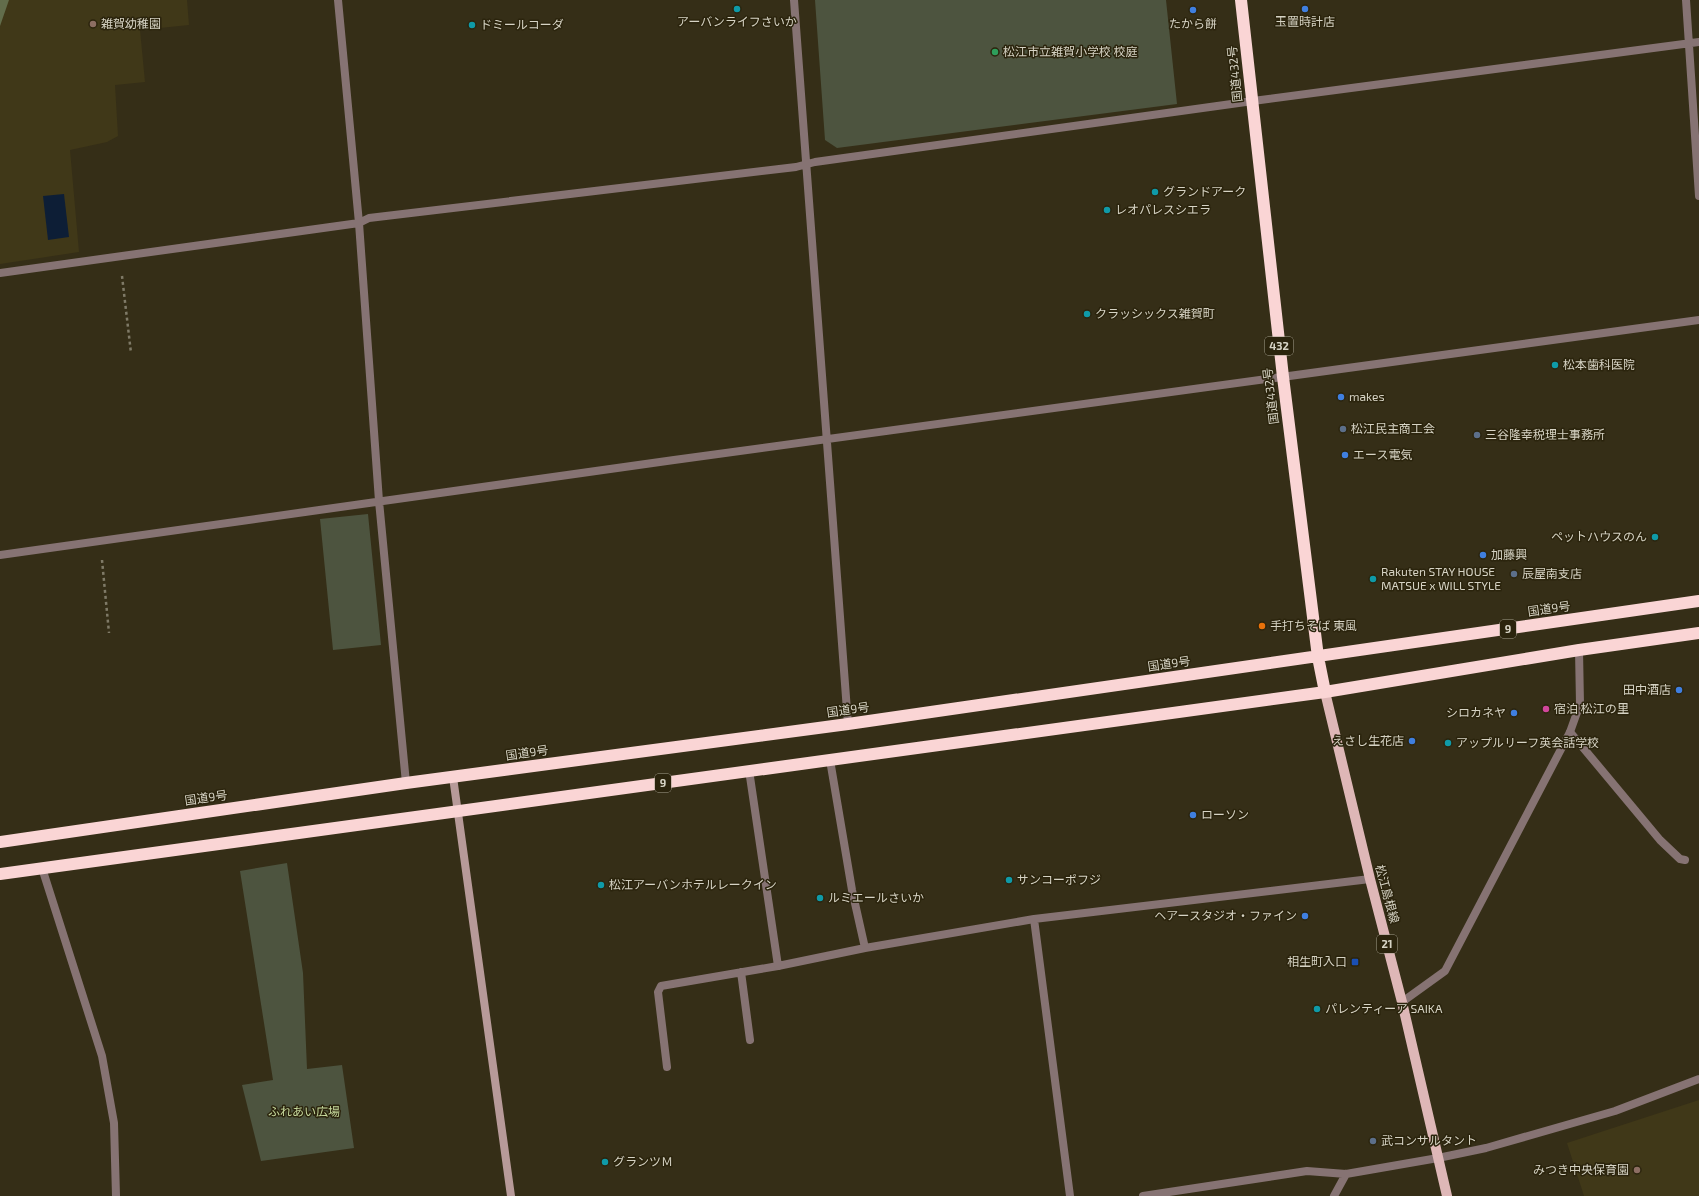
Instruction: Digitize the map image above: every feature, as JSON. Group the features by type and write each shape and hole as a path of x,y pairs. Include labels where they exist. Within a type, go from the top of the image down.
{"highway":[{"name":"国道432号","path":"1242,0 1283,377 1318,657 1325,692"},
{"name":"国道9号","path":"0,842 453,777 848,724 1318,657 1699,600"},
{"name":"9","path":"0,874 1325,692 1579,650 1699,633"}],"main road":[{"name":"松江島根線","path":"1325,692 1370,879 1402,1002 1447,1196"}],"street":[{"path":"338,0 359,223 379,501 406,784"},
{"path":"794,0 848,724"},
{"path":"1686,0 1699,196"},
{"path":"0,272 359,223 369,218 806,165 815,162 1253,101 1699,42"},
{"path":"0,555 100,542 379,501 1699,320"},
{"path":"1402,1002 1445,971 1570,732 1580,704 1579,650"},
{"path":"1570,732 1660,840 1680,859 1685,860"},
{"path":"830,760 852,890 865,948"},
{"path":"749,770 778,966"},
{"path":"453,777 511,1196"},
{"path":"42,868 102,1056 114,1123 116,1196"},
{"path":"667,1067 658,992 661,986 778,966 865,948 1034,919 1370,879"},
{"path":"1034,919 1070,1196"},
{"path":"741,972 750,1040"},
{"path":"1143,1196 1308,1171 1346,1174 1486,1148 1615,1111 1699,1079"},
{"path":"1334,1196 1346,1174"}],"path":[{"path":"120,256 131,352"},
{"path":"100,542 109,633"}],"shaded area":[{"path":"0,0 187,0 189,25 140,30 145,82 115,85 118,136 107,142 70,150 79,252 0,264"},
{"name":"みつき中央保育園","path":"1699,1100 1699,1196 1584,1196 1567,1143"}],"green space":[{"path":"0,0 9,0 0,26"},
{"name":"松江市立雑賀小学校 校庭","path":"815,0 1166,0 1177,104 837,148 825,140"},
{"path":"368,514 381,645 333,650 320,519"},
{"name":"ふれあい広場","path":"287,863 303,973 307,1069 342,1065 354,1148 261,1161 242,1085 273,1080 240,871"}],"water":[{"path":"64,194 69,237 48,240 43,196"}],"place":[{"name":"アーバンライフさいか","path":"737,9"},
{"name":"玉置時計店","path":"1305,9"},
{"name":"たから餅","path":"1193,10"},
{"name":"雑賀幼稚園","path":"93,24"},
{"name":"ドミールコーダ","path":"472,25"},
{"name":"松江市立雑賀小学校 校庭","path":"995,52"},
{"name":"グランドアーク","path":"1155,192"},
{"name":"レオパレスシエラ","path":"1107,210"},
{"name":"クラッシックス雑賀町","path":"1087,314"},
{"name":"松本歯科医院","path":"1555,365"},
{"name":"makes","path":"1341,397"},
{"name":"松江民主商工会","path":"1343,429"},
{"name":"三谷隆幸税理士事務所","path":"1477,435"},
{"name":"エース電気","path":"1345,455"},
{"name":"ペットハウスのん","path":"1655,537"},
{"name":"加藤興","path":"1483,555"},
{"name":"辰屋南支店","path":"1514,574"},
{"name":"Rakuten STAY HOUSE MATSUE x WILL STYLE","path":"1373,579"},
{"name":"手打ちそば 東風","path":"1262,626"},
{"name":"田中酒店","path":"1679,690"},
{"name":"宿泊 松江の里","path":"1546,709"},
{"name":"シロカネヤ","path":"1514,713"},
{"name":"えさし生花店","path":"1412,741"},
{"name":"アップルリーフ英会話学校","path":"1448,743"},
{"name":"ローソン","path":"1193,815"},
{"name":"サンコーポフジ","path":"1009,880"},
{"name":"松江アーバンホテルレークイン","path":"601,885"},
{"name":"ルミエールさいか","path":"820,898"},
{"name":"ヘアースタジオ・ファイン","path":"1305,916"},
{"name":"相生町入口","path":"1355,962"},
{"name":"パレンティーア SAIKA","path":"1317,1009"},
{"name":"武コンサルタント","path":"1373,1141"},
{"name":"グランツＭ","path":"605,1162"},
{"name":"みつき中央保育園","path":"1637,1170"}]}
